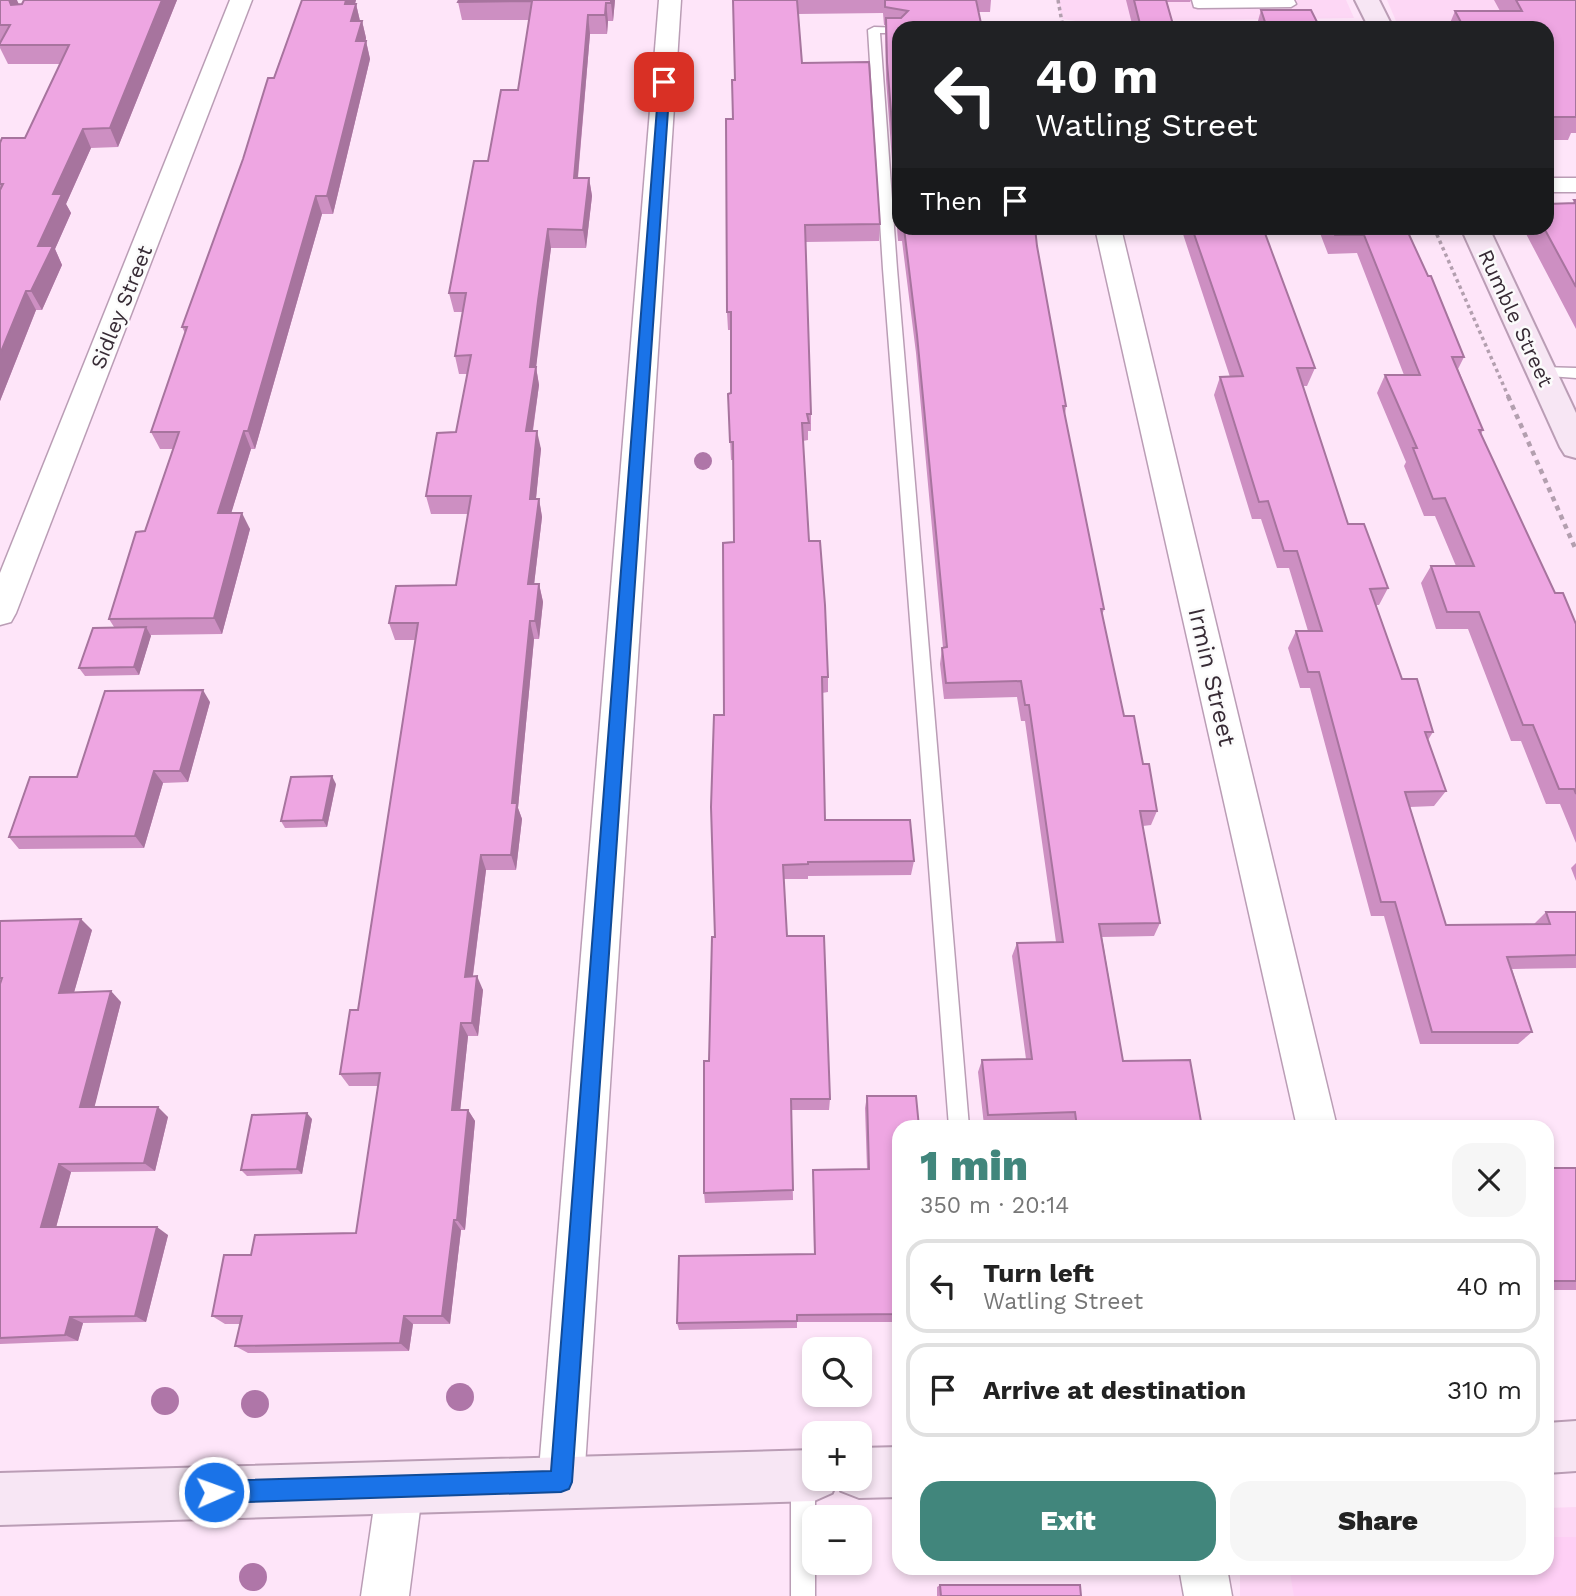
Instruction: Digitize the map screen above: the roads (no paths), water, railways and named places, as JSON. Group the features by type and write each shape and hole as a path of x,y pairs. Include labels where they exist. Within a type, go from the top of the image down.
{"street":[{"name":"Sidley Street","path":"0,613 242,0"},
{"path":"561,1482 670,0"},
{"path":"1367,0 1378,21"},
{"path":"1554,185 1576,185"},
{"name":"Irmin Street","path":"1110,235 1315,1120"},
{"name":"Rumble Street","path":"1478,235 1576,447"},
{"path":"1554,1448 1576,1447"},
{"path":"872,1473 892,1472"},
{"path":"0,1499 802,1475"},
{"path":"385,1596 400,1486"},
{"path":"1204,1575 1208,1596"}],"lane":[{"path":"1196,0 1198,5 1291,4 1289,0"},
{"path":"892,30 874,30 890,269 959,1120"},
{"path":"1541,372 1576,373"},
{"path":"803,1596 807,1491"}]}
